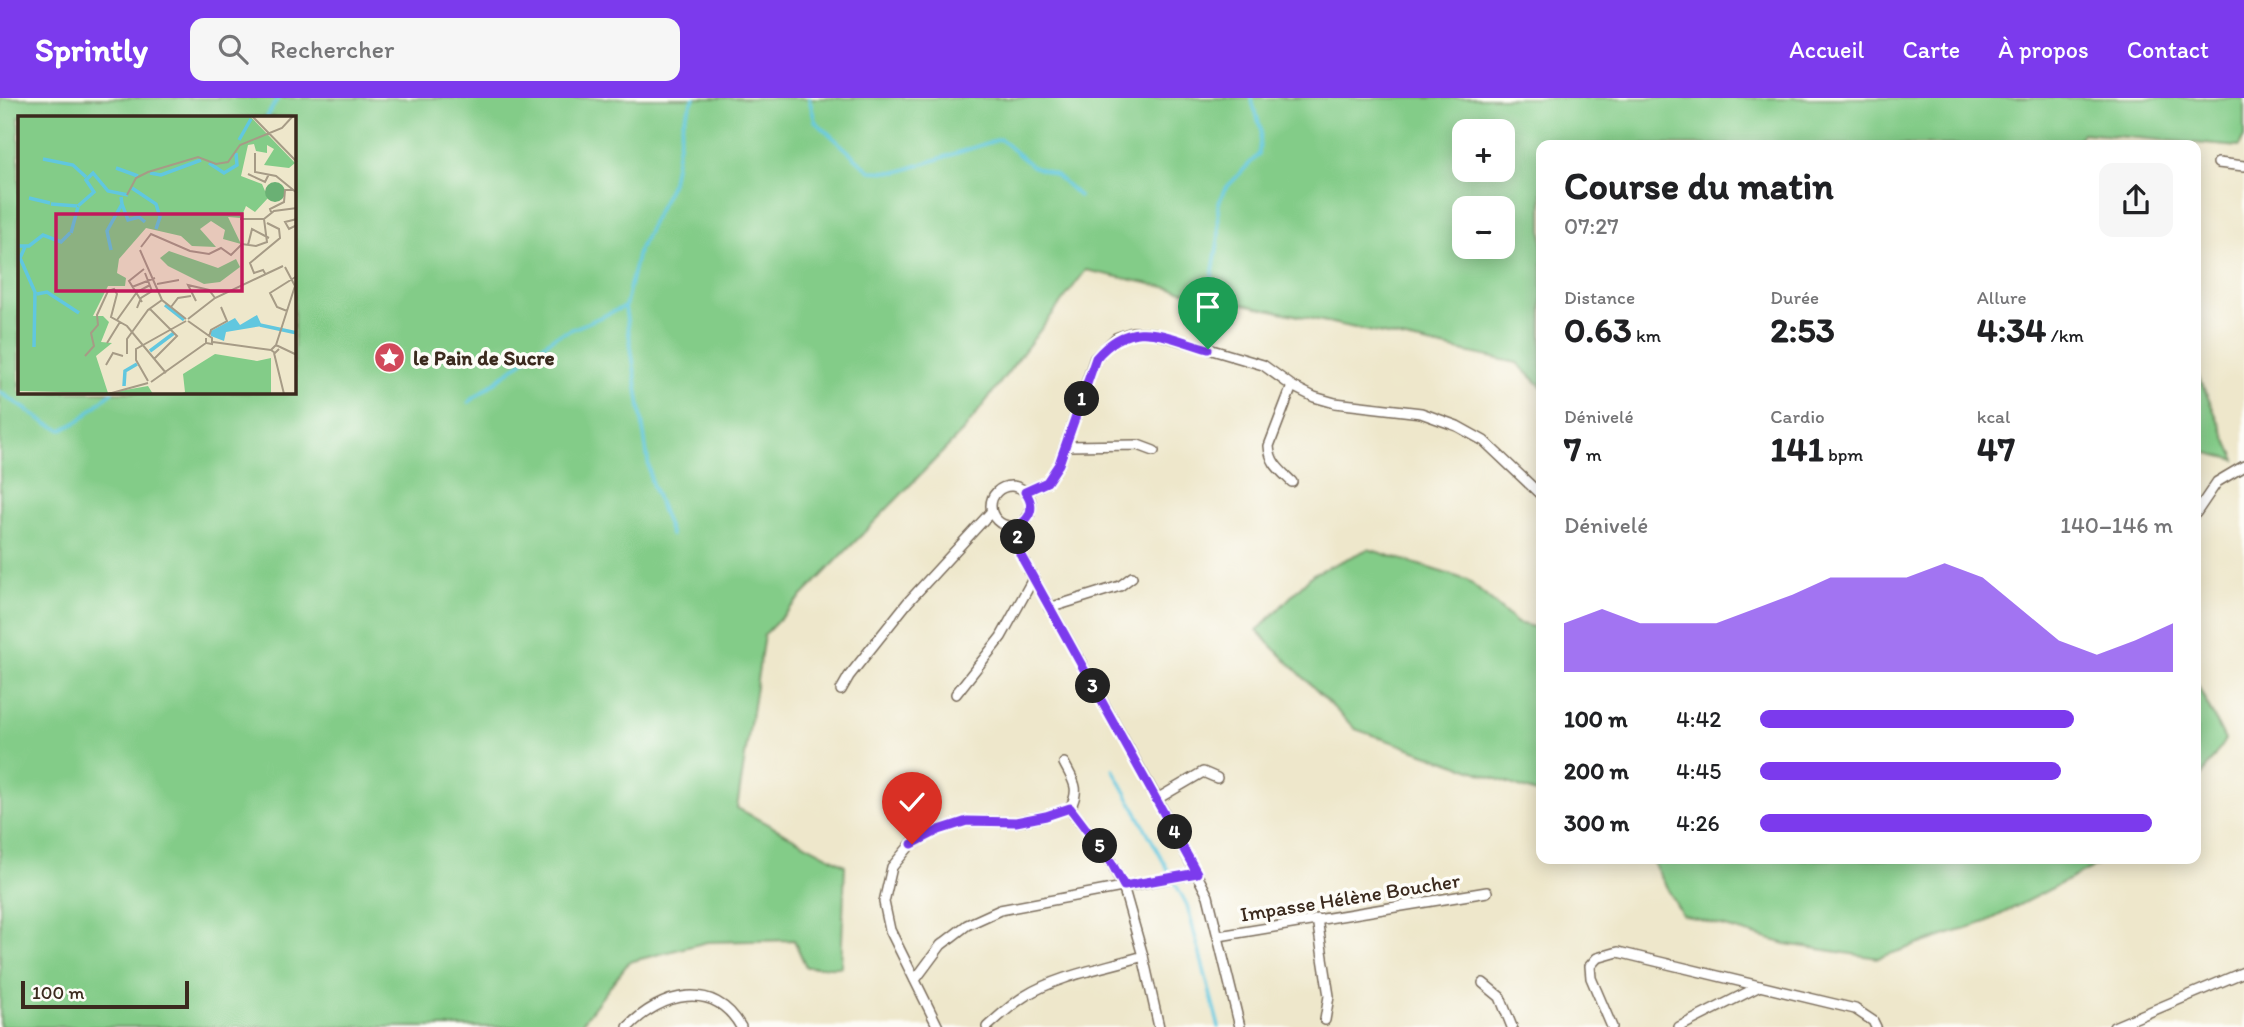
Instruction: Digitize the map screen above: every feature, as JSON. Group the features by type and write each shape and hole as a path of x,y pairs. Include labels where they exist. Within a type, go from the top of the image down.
{"street":[{"path":"2218,163 2244,166"},
{"path":"1025,492 1047,482 1067,446 1096,358 1116,338 1133,332 1154,333 1263,365 1292,386 1314,397 1335,403 1421,414 1457,426 1484,441 1536,490"},
{"path":"1292,386 1269,446 1275,466 1292,482"},
{"path":"1067,446 1138,445 1154,451"},
{"path":"2201,506 2217,482 2244,466"},
{"path":"1009,486 1025,492 1031,504 1031,511 1023,523 1004,526 998,523 991,512 991,500 998,490 1009,486"},
{"path":"841,691 849,676 908,602 991,512"},
{"path":"1017,526 1020,554 1208,896 1240,1027"},
{"path":"1049,608 1120,586 1132,577"},
{"path":"956,694 1001,637 1033,579"},
{"path":"938,1027 890,930 884,902 892,867 912,844 939,830 967,821 1016,822 1070,808 1076,797 1076,788 1064,763"},
{"path":"1157,799 1203,772 1217,778"},
{"path":"1070,808 1111,862 1124,886 1159,1027"},
{"path":"915,980 941,945 967,925 1000,910 1197,873"},
{"name":"Impasse Hélène Boucher","path":"1219,936 1487,892"},
{"path":"1317,919 1329,996 1325,1020"},
{"path":"1612,1027 1591,978 1590,966 1597,958 1618,952 1855,1009 1873,1021 1876,1027"},
{"path":"987,1027 1008,1007 1027,995 1052,984 1143,956"},
{"path":"2114,1027 2244,972"},
{"path":"1483,983 1500,997 1513,1027"},
{"path":"1679,1027 1760,986"},
{"path":"628,1027 641,1014 663,1002 704,996 719,1002 732,1013 741,1027"}],"green space":[{"path":"0,98 2244,98 2244,137 2239,147 2201,144 2201,140 2160,140 2082,133 2078,140 1536,140 1536,381 1517,363 1086,270 964,430 764,635 737,808 845,865 841,967 806,967 794,940 707,942 629,962 579,1027 0,1027"},
{"path":"2201,382 2236,460 2201,451"},
{"path":"1368,549 1467,580 1517,623 1536,628 1536,793 1355,729 1257,631 1313,574"},
{"path":"2201,692 2225,740 2201,776"},
{"path":"1654,864 2099,864 1986,922 1878,958 1786,944 1682,915"}],"waterway":[{"path":"268,116 278,98"},
{"path":"671,535 651,481 625,307 638,252 672,182 683,121 694,98"},
{"path":"809,98 815,121 870,171 898,172 1000,139 1032,166 1056,175 1079,196"},
{"path":"1212,277 1219,236 1218,206 1224,190 1259,154 1261,129 1251,98"},
{"path":"469,402 554,337 624,307"},
{"path":"0,392 46,423 62,430 79,421 110,394"},
{"path":"1113,769 1187,905 1219,1027"}],"place":[{"name":"le Pain de Sucre","path":"390,357"}],"route":[{"path":"912,844 939,830 967,821 1016,822 1070,808 1111,862 1124,886 1197,873 1020,554 1017,526 1023,523 1031,511 1030,497 1025,492 1047,482 1059,464 1096,358 1105,348 1116,338 1133,332 1154,333 1208,349"}]}
